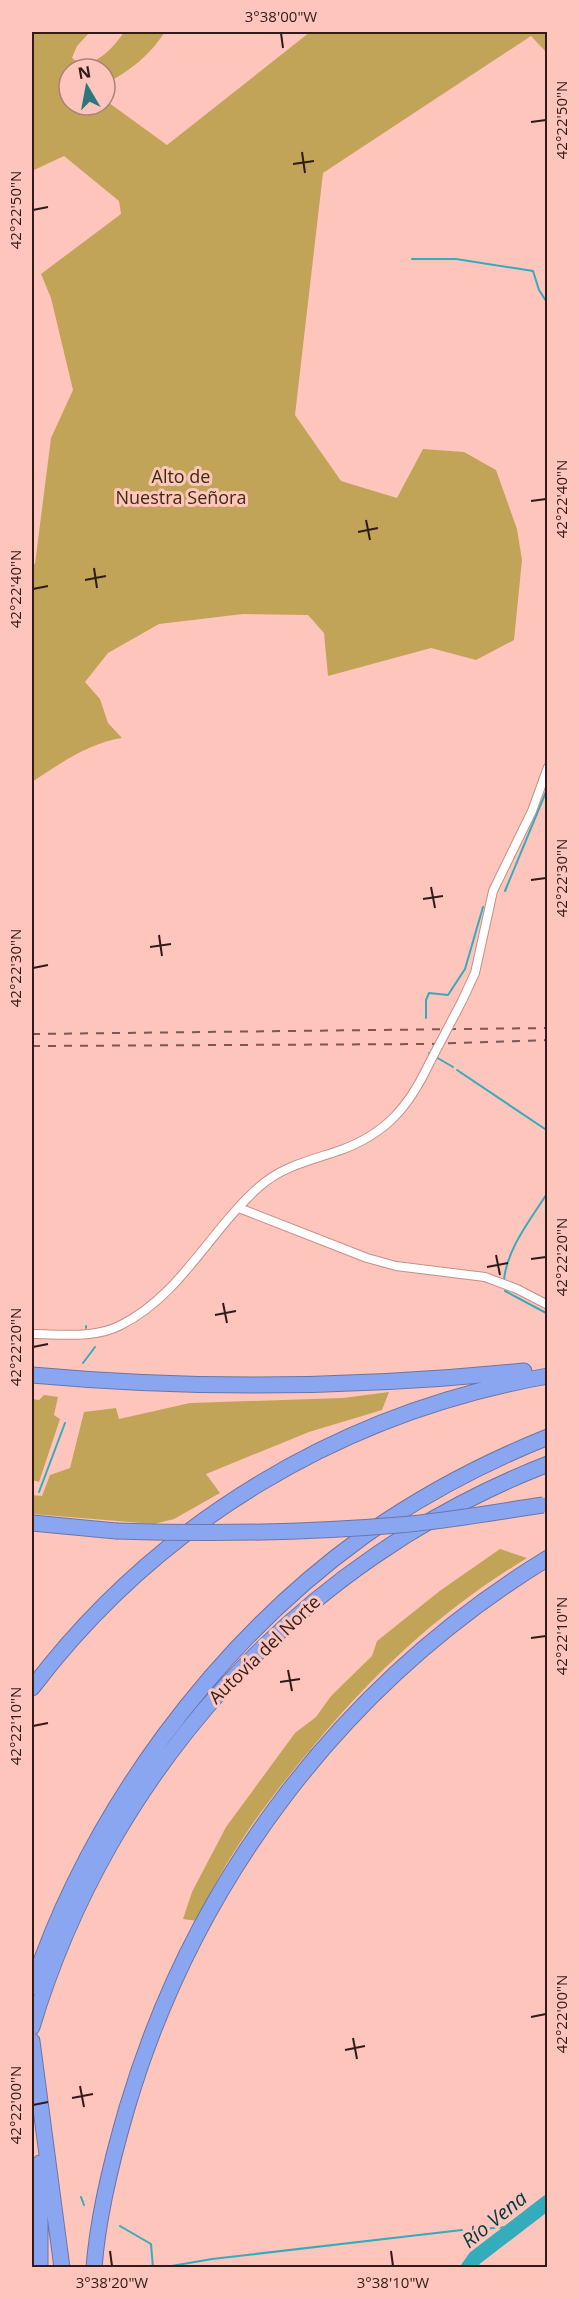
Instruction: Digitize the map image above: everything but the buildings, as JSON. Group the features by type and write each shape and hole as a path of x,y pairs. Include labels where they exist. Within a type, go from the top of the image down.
{"highway":[{"path":"32,1375 168,1385 304,1386 440,1379 548,1368"},
{"path":"32,1688 78,1632 133,1577 195,1526 258,1484 352,1434 422,1407 469,1392 548,1376"},
{"name":"Autovía del Norte","path":"32,1987 68,1898 106,1826 178,1719 242,1644 301,1587 365,1536 456,1480 548,1437"},
{"name":"Autovía del Norte","path":"32,2027 61,1945 114,1838 150,1780 208,1703 280,1629 329,1587 381,1550 462,1502 548,1464"},
{"path":"32,1523 116,1531 211,1533 311,1531 400,1525 545,1505"},
{"path":"94,2268 109,2180 137,2074 172,1983 237,1862 296,1780 364,1703 400,1669 470,1610 548,1558"},
{"path":"32,2041 62,2268"},
{"path":"32,2056 41,2177 40,2268"}],"street":[{"path":"32,1334 95,1333 108,1331 131,1320 168,1289 239,1208 271,1178 300,1162 364,1140 395,1118 414,1096 475,973 493,891 532,811 548,767"},
{"path":"239,1208 367,1258 396,1266 485,1277 517,1289 548,1305"}],"green space":[{"name":"Alto de Nuestra Señora","path":"32,32 90,32 77,46 72,57 57,57 57,117 117,117 117,109 167,145 310,32 547,32 547,53 531,36 323,173 295,415 341,481 397,498 423,449 464,452 496,470 517,529 522,560 514,640 476,660 431,648 328,676 324,633 308,615 243,614 159,624 108,653 85,682 100,699 108,723 122,738 86,749 32,782 32,564 35,564 51,438 73,390 51,298 41,274 121,214 119,201 64,156 32,171"},
{"name":"Alto de Nuestra Señora","path":"124,32 165,32 152,49 117,77 117,57 101,57"},
{"path":"389,1392 382,1410 309,1432 206,1474 220,1493 174,1519 154,1524 32,1514 32,1495 42,1496 50,1475 70,1468 84,1412 116,1408 119,1419 190,1403 343,1398"},
{"path":"44,1395 58,1397 54,1415 60,1419 39,1482 32,1480 32,1399 39,1400"},
{"path":"500,1549 527,1558 440,1619 388,1665 364,1690 305,1756 264,1808 225,1866 197,1921 183,1919 192,1892 226,1827 295,1733 316,1717 331,1696 372,1656 377,1641 441,1590"}],"waterway":[{"path":"412,259 456,259 533,271 539,290 548,304"},
{"path":"505,891 548,787"},
{"path":"426,1018 426,1000 429,993 448,995 465,969 483,907"},
{"path":"429,1053 453,1067"},
{"path":"457,1070 548,1131"},
{"path":"504,1280 515,1245 548,1192"},
{"path":"505,1291 548,1314"},
{"path":"83,1363 95,1347"},
{"path":"39,1492 65,1423"},
{"path":"81,2197 84,2205"},
{"name":"Río Vena","path":"468,2268 475,2258 548,2202"},
{"path":"120,2226 151,2244 153,2268"},
{"path":"469,2230 519,2226"},
{"path":"160,2268 212,2259 462,2230"}],"railway":[{"path":"32,1034 548,1028"},
{"path":"32,1046 429,1044 548,1040"}]}
